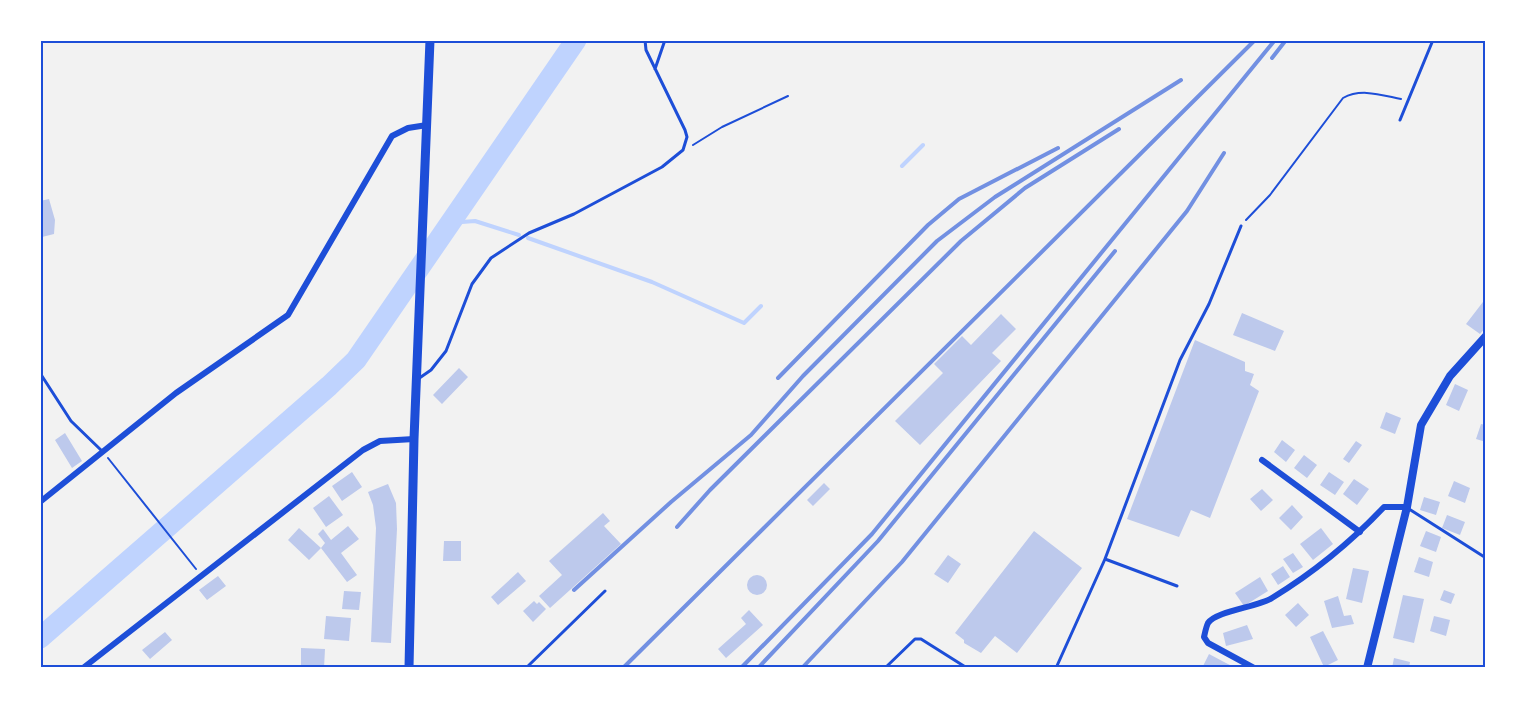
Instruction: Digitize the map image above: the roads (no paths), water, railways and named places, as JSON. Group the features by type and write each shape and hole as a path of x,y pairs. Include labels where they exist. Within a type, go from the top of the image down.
{"main road":[{"path":"409,668 416,376 430,40"},
{"path":"1367,668 1407,507 1421,425 1450,375 1485,336"}],"street":[{"path":"40,502 176,393 288,315 392,136 408,128 427,125"},
{"path":"83,668 363,450 380,441 414,439"},
{"path":"1262,460 1360,532"},
{"path":"1254,668 1214,648 1204,637 1208,623 1216,616 1269,600 1360,532 1384,507 1407,507"}],"lane":[{"path":"416,376 431,370 446,351 472,284 495,254 529,233 574,214 651,174 678,155 686,144 685,130 646,50 645,40"},
{"path":"655,69 665,40"},
{"path":"1400,120 1433,40"},
{"path":"1056,668 1105,560 1180,360 1209,304 1241,226"},
{"path":"40,373 71,421 102,451"},
{"path":"1407,507 1485,558"},
{"path":"1105,560 1177,586"},
{"path":"526,668 605,591"},
{"path":"885,668 915,639 927,641 967,668"}],"waterway":[{"path":"40,638 356,360 576,40"},
{"path":"902,166 923,145"},
{"path":"449,223 475,221 519,235"},
{"path":"528,238 652,282 744,323 761,306"}],"railway":[{"path":"623,668 1255,40"},
{"path":"741,668 872,534 1275,40"},
{"path":"1272,58 1286,40"},
{"path":"574,590 671,502 751,435 803,376 937,241 995,197 1181,80"},
{"path":"677,527 710,490 961,241 1025,188 1119,129"},
{"path":"778,378 928,225 959,199 1058,148"},
{"path":"802,668 902,562 1187,211 1224,153"},
{"path":"758,668 878,541 1115,251"}]}
